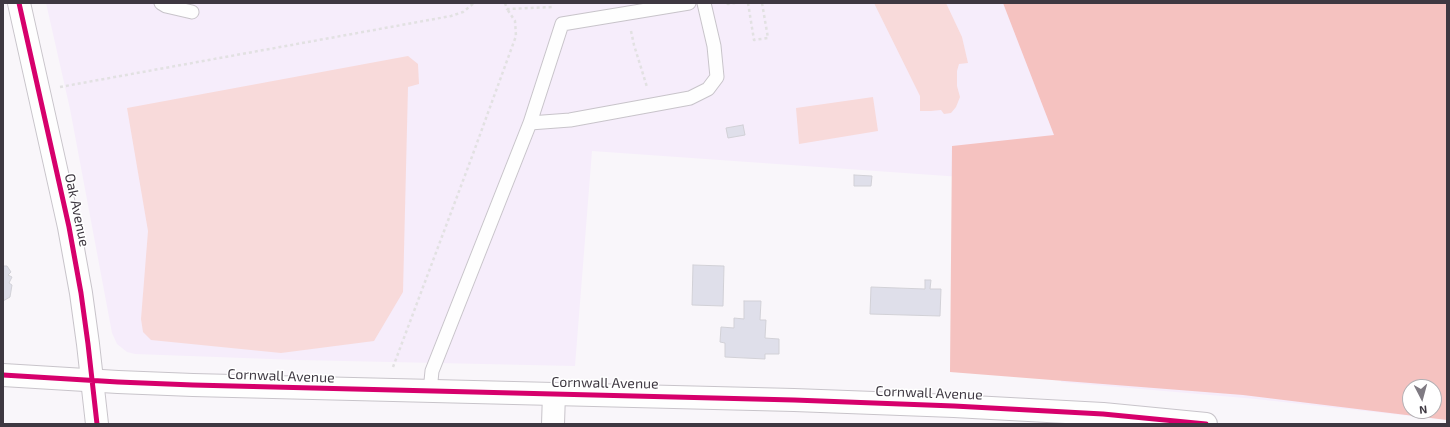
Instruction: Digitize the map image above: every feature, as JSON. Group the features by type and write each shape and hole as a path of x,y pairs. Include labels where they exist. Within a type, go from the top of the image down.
{"street":[{"name":"Oak Avenue","path":"19,3 69,228 81,293 97,424"},
{"name":"Cornwall Avenue","path":"3,375 186,385 794,400 954,406 1103,414 1206,424"},
{"path":"553,424 554,394"}],"lane":[{"path":"161,3 166,6 192,12"},
{"path":"430,392 432,371 530,123 562,24 689,3"},
{"path":"530,123 570,120 690,98 708,89 717,77 714,46 704,3"}],"path":[{"path":"57,88 451,16 463,12 474,3"},
{"path":"392,370 514,43 516,36 515,21 505,3"},
{"path":"727,3 735,3"},
{"path":"748,3 754,40 768,38 762,3"},
{"path":"507,9 559,7"},
{"path":"628,14 634,45 652,105"}],"shaded area":[{"path":"46,3 1447,3 1447,420 1438,419 1442,419 1442,379 1402,379 1402,415 1256,399 1061,382 1089,186 592,151 575,366 298,360 135,354 127,352 117,344 112,333 70,109"},
{"path":"874,3 946,3 962,37 968,63 959,64 957,71 957,86 960,97 956,107 951,113 944,114 941,110 920,111 920,96"},
{"path":"1003,3 1447,3 1447,420 1439,419 1442,419 1442,379 1402,379 1402,414 1243,395 950,372 952,146 1054,135"},
{"path":"408,56 418,64 419,84 408,87 403,292 374,341 281,353 151,340 143,332 141,319 148,231 127,108"},
{"path":"873,97 878,131 799,144 796,108"}],"building":[{"path":"743,125 745,135 728,138 726,128"},
{"path":"854,175 872,176 871,186 854,186"},
{"path":"693,265 724,266 723,306 692,305"},
{"path":"3,266 7,266 11,272 8,275 12,277 9,283 12,285 10,297 3,301"},
{"path":"925,280 931,280 930,289 941,289 940,316 870,314 871,287 925,289"},
{"path":"744,301 761,301 760,320 766,320 765,338 779,339 779,354 765,354 765,359 725,357 725,343 720,342 721,327 734,328 734,318 744,319"}],"cycle path":[{"path":"19,3 69,227 81,293 97,424"},
{"path":"3,375 193,385 794,400 954,406 1103,414 1206,424"}]}
